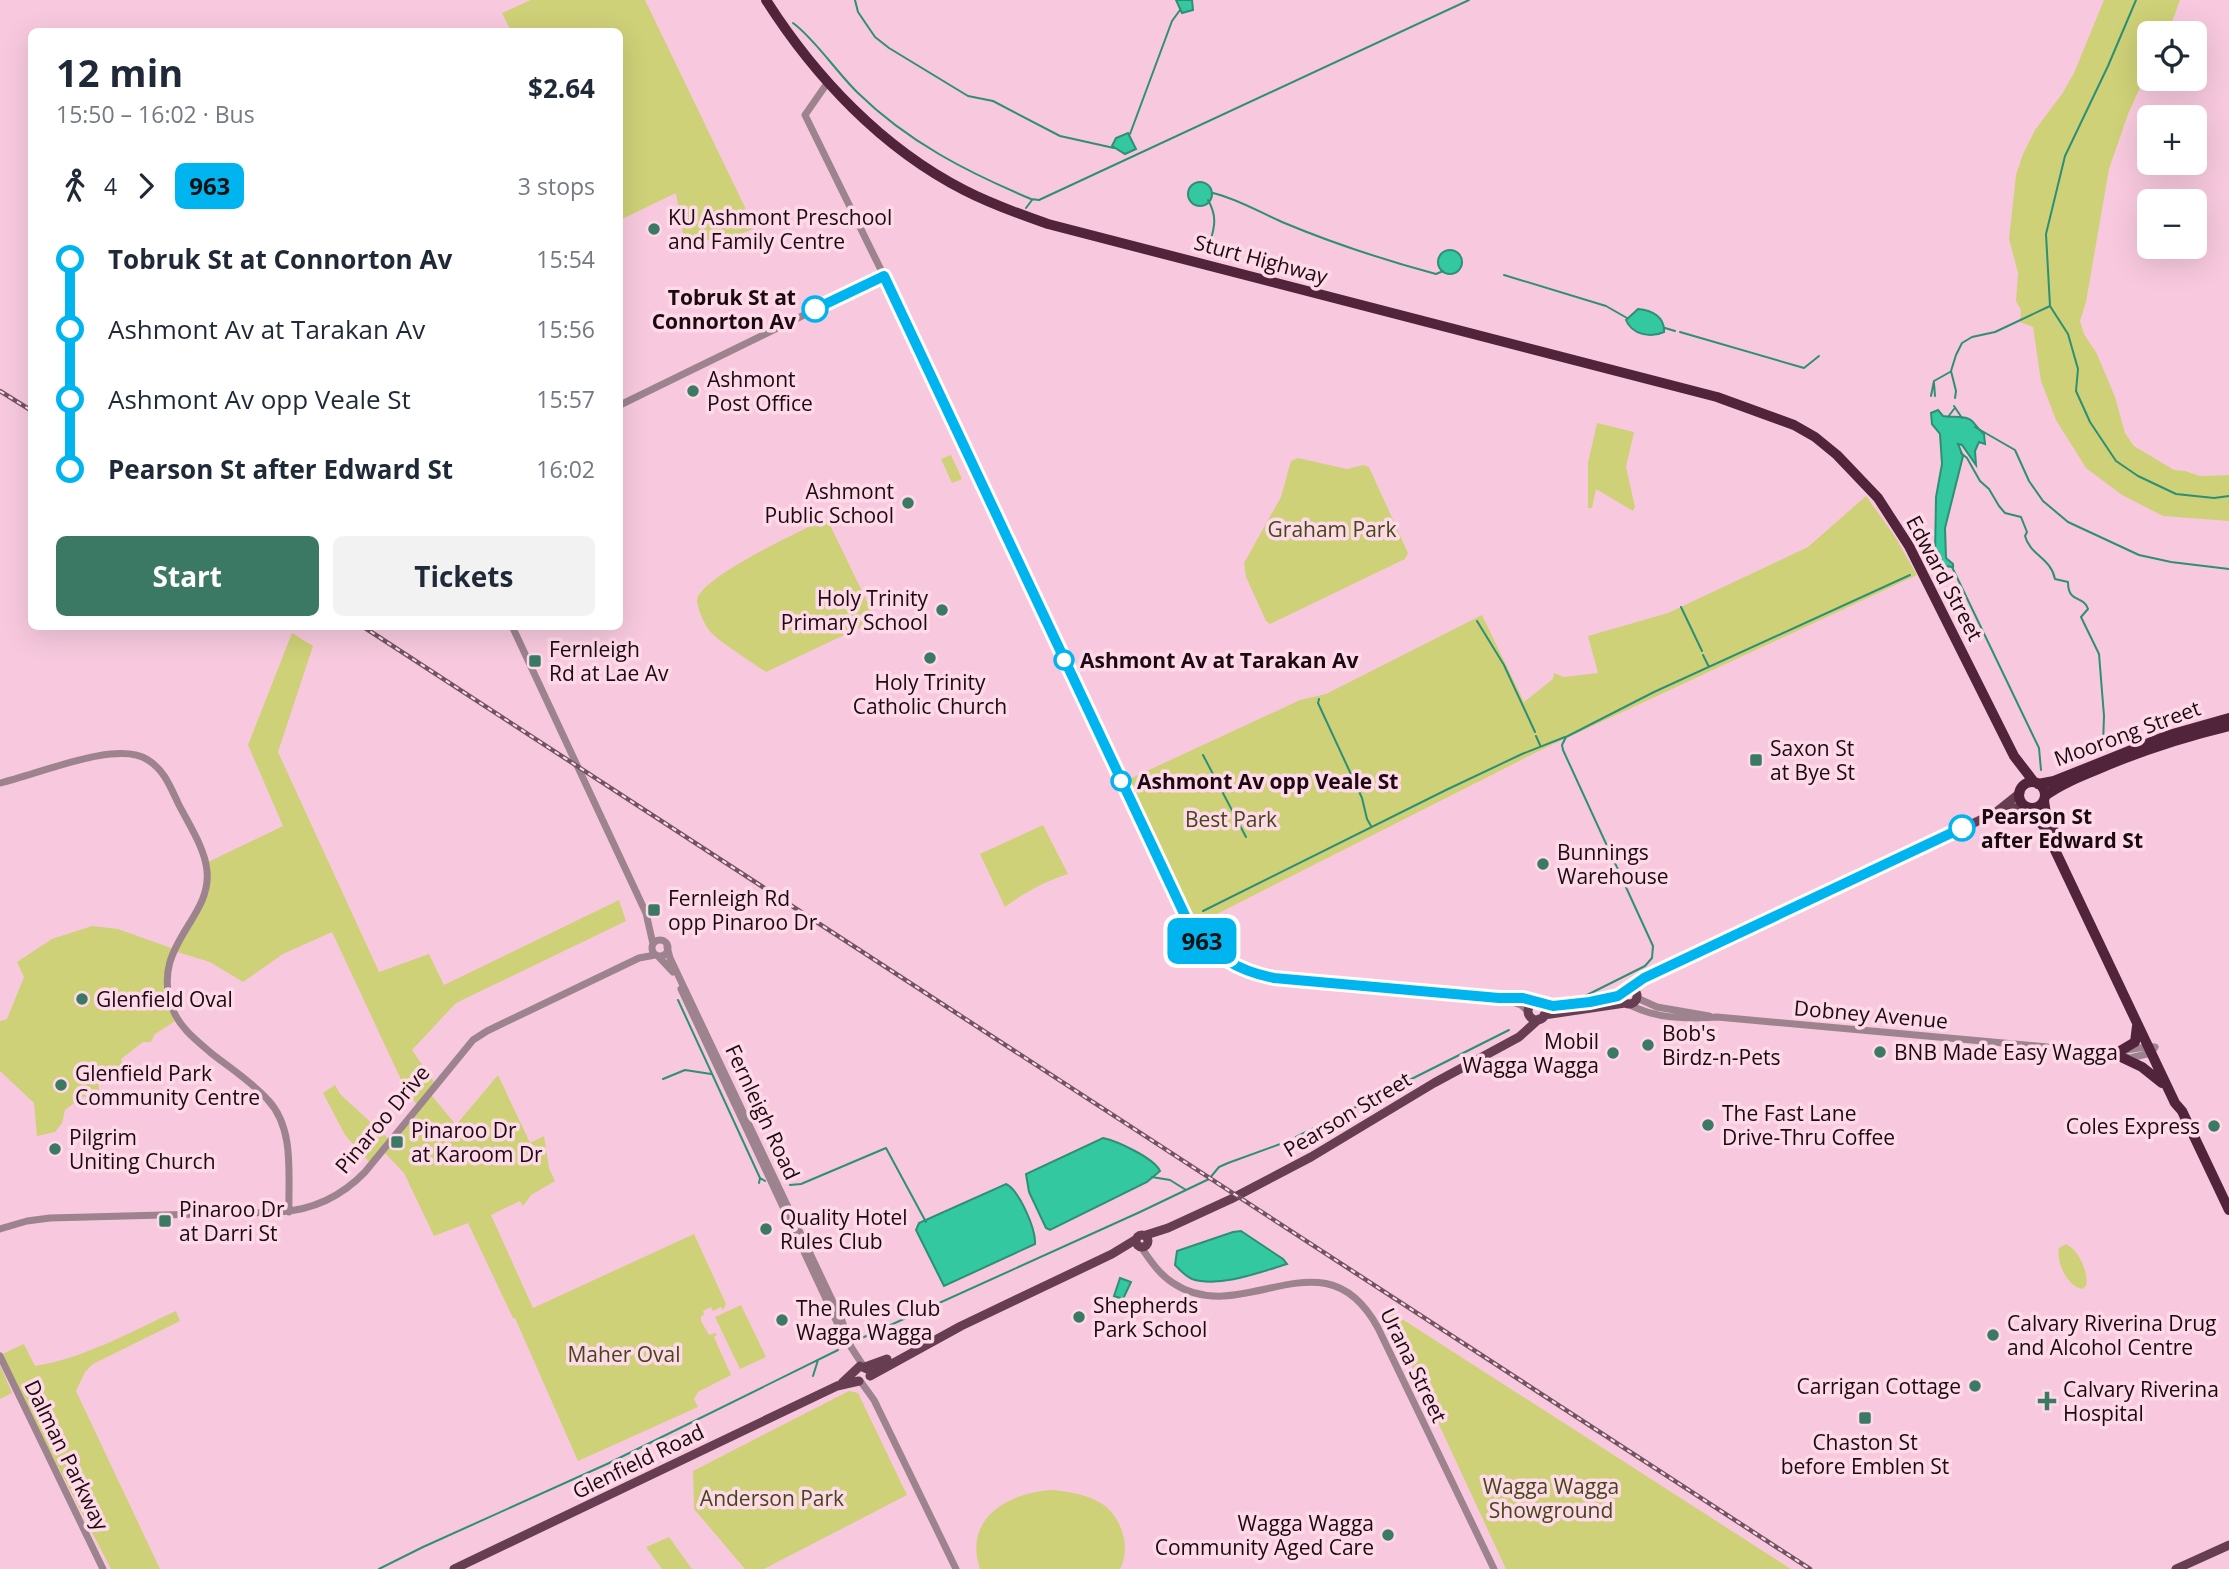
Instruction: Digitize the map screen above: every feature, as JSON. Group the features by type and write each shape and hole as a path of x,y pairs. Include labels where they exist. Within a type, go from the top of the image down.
{"highway":[{"name":"Sturt Highway","path":"766,0 790,36 828,82 869,122 901,149 963,190 1005,209 1048,224 1717,397 1794,425 1815,437"},
{"name":"Edward Street","path":"1815,437 1861,478 1894,520 2014,756 2036,783"},
{"name":"Moorong Street","path":"2036,783 2054,781 2107,757 2229,718"},
{"name":"Moorong Street","path":"2045,799 2063,784 2110,764 2172,741 2229,726"},
{"name":"Edward Street","path":"2014,756 2020,791"},
{"path":"2182,1111 2181,1100 2151,1048 2136,1021 2045,827 2021,800 2020,791 2027,783 2036,783 2043,788 2049,820 2151,1048 2168,1088 2182,1111 2229,1210"},
{"path":"2028,807 2038,806 2045,799"},
{"path":"2136,1021 2138,1034 2135,1042 2118,1054 2142,1067 2168,1088"}],"main road":[{"path":"1995,813 2020,791"},
{"path":"1513,1040 1531,1004 1553,1006 1630,997 1655,973 1995,813 2028,807"},
{"name":"Dobney Avenue","path":"1541,1017 1630,997"},
{"path":"1528,1013 1533,1019 1541,1017 1545,1008 1539,1003"},
{"name":"Pearson Street","path":"862,1374 881,1362 1243,1193 1311,1157 1434,1083 1513,1040 1541,1017"},
{"name":"Glenfield Road","path":"454,1569 862,1374"},
{"path":"2176,1569 2229,1545"},
{"path":"2191,1569 2229,1551"}],"street":[{"path":"828,82 805,115 884,276 1186,917 1208,947 1227,962 1250,973 1274,978 1523,998 1539,1003"},
{"path":"623,404 884,276"},
{"name":"Fernleigh Road","path":"514,630 646,913 666,945 842,1321 874,1400 956,1569"},
{"path":"0,783 117,752 146,758 163,773 203,856 207,871 201,900 170,960 167,979 170,1000 178,1020 190,1035 263,1094 279,1116 287,1144 289,1212"},
{"name":"Fernleigh Road","path":"646,913 655,950 672,971 862,1374"},
{"name":"Pinaroo Drive","path":"0,1229 50,1218 289,1212 323,1203 358,1179 473,1040 486,1031 655,950 660,941 666,945"},
{"path":"655,950 665,954 666,945"},
{"name":"Dobney Avenue","path":"1630,997 1647,1012 1664,1016 1695,1019 1717,1017 2118,1054 2130,1058 2151,1048"},
{"path":"1499,998 1521,1005 1528,1013"},
{"name":"Urana Street","path":"1142,1242 1156,1267 1179,1287 1213,1297 1236,1296 1304,1281 1330,1284 1363,1304 1378,1328 1494,1569"},
{"name":"Dalman Parkway","path":"0,1356 103,1569"}],"green space":[{"path":"531,0 645,0 755,228 738,235 684,240 676,193 623,219 623,28 510,28 502,13"},
{"path":"2104,0 2180,0 2172,21 2137,21 2138,91 2109,169 2086,302 2080,321 2115,397 2125,433 2134,446 2174,470 2200,476 2229,475 2229,521 2163,516 2122,495 2086,468 2056,420 2041,381 2033,327 2020,322 2021,310 2016,301 2018,273 2009,239 2016,175 2035,130 2074,73"},
{"path":"1597,423 1634,432 1626,467 1635,507 1633,511 1596,489 1592,508 1588,508 1588,463"},
{"path":"951,455 962,479 952,483 941,459"},
{"name":"Graham Park","path":"1298,458 1347,469 1363,465 1369,467 1408,553 1405,559 1270,624 1266,621 1246,577 1244,563 1281,497 1291,461"},
{"name":"Best Park","path":"1866,496 1894,535 1917,575 1543,749 1196,926 1185,909 1123,782 1300,700 1326,694 1482,615 1524,702 1553,679 1554,673 1564,677 1598,673 1588,636 1668,613 1808,547"},
{"path":"823,520 828,521 876,620 766,672 713,634 703,620 697,600 702,590 732,567"},
{"name":"Maher Oval","path":"292,633 313,646 278,752 379,972 429,954 444,985 619,900 626,921 456,1003 412,1050 435,1083 428,1091 456,1125 498,1075 530,1143 544,1136 549,1168 555,1181 531,1195 523,1206 520,1201 491,1215 533,1308 694,1234 726,1304 723,1310 721,1307 713,1311 711,1307 703,1311 701,1321 709,1335 717,1335 714,1337 731,1375 698,1392 694,1399 698,1407 578,1461 515,1318 468,1223 434,1236 404,1173 382,1150 371,1164 345,1135 323,1093 335,1085 340,1094 390,1140 417,1105 404,1086 332,932 283,954 243,982 210,962 174,951 205,893 206,863 283,826 248,745"},
{"path":"1043,825 1068,874 1035,888 1005,907 980,854"},
{"path":"92,926 118,929 174,949 167,979 177,1020 155,1034 151,1042 143,1042 121,1059 123,1065 98,1069 99,1096 82,1097 65,1110 62,1123 55,1132 37,1136 34,1103 0,1071 0,1021 7,1019 24,977 17,962 52,939"},
{"path":"2066,1244 2079,1256 2084,1269 2087,1281 2082,1289 2067,1278 2061,1266 2059,1248"},
{"path":"741,1305 766,1357 740,1369 715,1317"},
{"name":"Wagga Wagga Showground","path":"1385,1308 1791,1569 1506,1569"},
{"path":"176,1311 180,1321 93,1364 85,1372 76,1391 160,1569 111,1569 0,1355 24,1344 35,1366 54,1362 107,1343"},
{"path":"0,1365 12,1393 0,1399"},
{"name":"Anderson Park","path":"849,1391 858,1393 907,1495 764,1569 745,1569 694,1509 693,1471"},
{"path":"1051,1490 1088,1497 1107,1507 1118,1523 1124,1541 1125,1551 1120,1569 980,1569 976,1551 983,1523 1005,1503 1035,1492"},
{"path":"669,1537 692,1569 662,1569 646,1547"}],"shaded area":[{"path":"1176,0 1192,0 1193,10 1182,13"},
{"path":"1128,133 1136,149 1125,154 1112,146 1116,138"},
{"path":"1200,182 1208,186 1212,194 1208,202 1200,206 1192,202 1188,194 1192,186"},
{"path":"1450,250 1459,253 1462,262 1459,271 1450,274 1441,271 1438,262 1441,253"},
{"path":"1638,309 1657,315 1664,332 1648,335 1633,329 1626,320"},
{"path":"1938,410 1943,416 1962,417 1972,421 1984,434 1985,444 1979,442 1975,451 1976,465 1962,445 1958,444 1963,456 1945,528 1946,558 1953,567 1945,566 1935,557 1936,497 1942,464 1940,434 1932,424 1931,413"},
{"path":"1103,1138 1126,1146 1160,1171 1147,1182 1050,1230 1046,1228 1029,1192 1026,1174"},
{"path":"1006,1184 1026,1211 1035,1244 944,1286 916,1230 919,1223"},
{"path":"1241,1231 1287,1264 1240,1278 1215,1282 1192,1279 1175,1265 1177,1251"},
{"path":"1120,1278 1131,1282 1123,1299 1114,1296"}],"waterway":[{"path":"855,0 858,12 875,37 968,96 993,101 1060,136 1114,148"},
{"path":"793,23 858,93 897,126 961,167 1031,199 1039,200 1469,0"},
{"path":"2136,0 2065,156 2046,234 2050,306 2068,334 2078,369 2076,391 2090,422 2116,461 2138,476 2176,494 2214,498 2229,496"},
{"path":"1130,134 1172,21 1180,10"},
{"path":"1213,193 1358,251 1436,274 1443,271"},
{"path":"1026,208 1032,200"},
{"path":"1207,254 1214,221 1208,200"},
{"path":"1504,275 1606,306 1627,318"},
{"path":"1955,398 1951,371 1962,343 1972,337 1995,332 2050,306"},
{"path":"1665,328 1675,331"},
{"path":"1680,332 1804,368 1819,356"},
{"path":"1931,396 1934,381 1950,372"},
{"path":"1934,383 1935,396"},
{"path":"1954,406 1962,418"},
{"path":"1948,417 1954,409"},
{"path":"1975,427 2015,450 2029,481 2043,501 2068,522 2139,555 2229,569"},
{"path":"1961,453 2005,513 2021,517 2031,548 2049,566 2055,579 2068,582 2073,597 2083,602 2088,609 2081,617 2099,654 2104,716 2103,745"},
{"path":"1930,567 1941,560"},
{"path":"1952,567 2039,748 2041,770"},
{"path":"1585,996 1645,966 1652,958 1653,946 1563,750 1566,737 1654,692 1910,575"},
{"path":"1681,607 1702,651"},
{"path":"1477,621 1504,665 1535,732"},
{"path":"1703,655 1709,667"},
{"path":"1319,699 1318,703 1362,798 1371,826"},
{"path":"1536,736 1540,745"},
{"path":"1203,911 1446,790 1565,737"},
{"path":"1203,755 1246,837"},
{"path":"678,1000 760,1178"},
{"path":"1296,1137 1509,1030"},
{"path":"663,1079 685,1070 711,1074"},
{"path":"853,1342 1140,1212 1209,1179 1219,1167 1283,1143"},
{"path":"790,1185 801,1184 886,1148 926,1222"},
{"path":"1152,1177 1170,1180 1186,1190"},
{"path":"759,1183 760,1178 765,1181"},
{"path":"379,1569 607,1464 838,1350"},
{"path":"813,1376 818,1360"}],"railway":[{"path":"0,391 28,408"},
{"path":"368,630 1810,1569"}],"bus line":[{"name":"963","path":"815,309 884,276 1189,924 1208,947 1238,968 1274,978 1499,998 1515,997 1553,1006 1608,999 1622,994 1644,978 1962,828"}],"place":[{"name":"KU Ashmont Preschool and Family Centre","path":"654,229"},
{"name":"Tobruk St at Connorton Av","path":"815,309"},
{"name":"Ashmont Post Office","path":"693,391"},
{"name":"Ashmont Public School","path":"908,503"},
{"name":"Holy Trinity Primary School","path":"942,610"},
{"name":"Holy Trinity Catholic Church","path":"930,658"},
{"name":"Ashmont Av at Tarakan Av","path":"1064,660"},
{"name":"Fernleigh Rd at Lae Av","path":"535,661"},
{"name":"Saxon St at Bye St","path":"1756,760"},
{"name":"Ashmont Av opp Veale St","path":"1121,781"},
{"name":"Pearson St after Edward St","path":"1962,828"},
{"name":"Bunnings Warehouse","path":"1543,864"},
{"name":"Fernleigh Rd opp Pinaroo Dr","path":"654,910"},
{"name":"Glenfield Oval","path":"82,999"},
{"name":"Bob's Birdz-n-Pets","path":"1648,1045"},
{"name":"BNB Made Easy Wagga","path":"1880,1052"},
{"name":"Mobil Wagga Wagga","path":"1613,1053"},
{"name":"Glenfield Park Community Centre","path":"61,1085"},
{"name":"The Fast Lane Drive-Thru Coffee","path":"1708,1125"},
{"name":"Coles Express","path":"2214,1126"},
{"name":"Pinaroo Dr at Karoom Dr","path":"397,1142"},
{"name":"Pilgrim Uniting Church","path":"55,1149"},
{"name":"Pinaroo Dr at Darri St","path":"165,1221"},
{"name":"Quality Hotel Rules Club","path":"766,1229"},
{"name":"Shepherds Park School","path":"1079,1317"},
{"name":"The Rules Club Wagga Wagga","path":"782,1320"},
{"name":"Calvary Riverina Drug and Alcohol Centre","path":"1993,1335"},
{"name":"Carrigan Cottage","path":"1975,1386"},
{"name":"Calvary Riverina Hospital","path":"2047,1401"},
{"name":"Chaston St before Emblen St","path":"1865,1418"},
{"name":"Wagga Wagga Community Aged Care","path":"1388,1535"}]}
